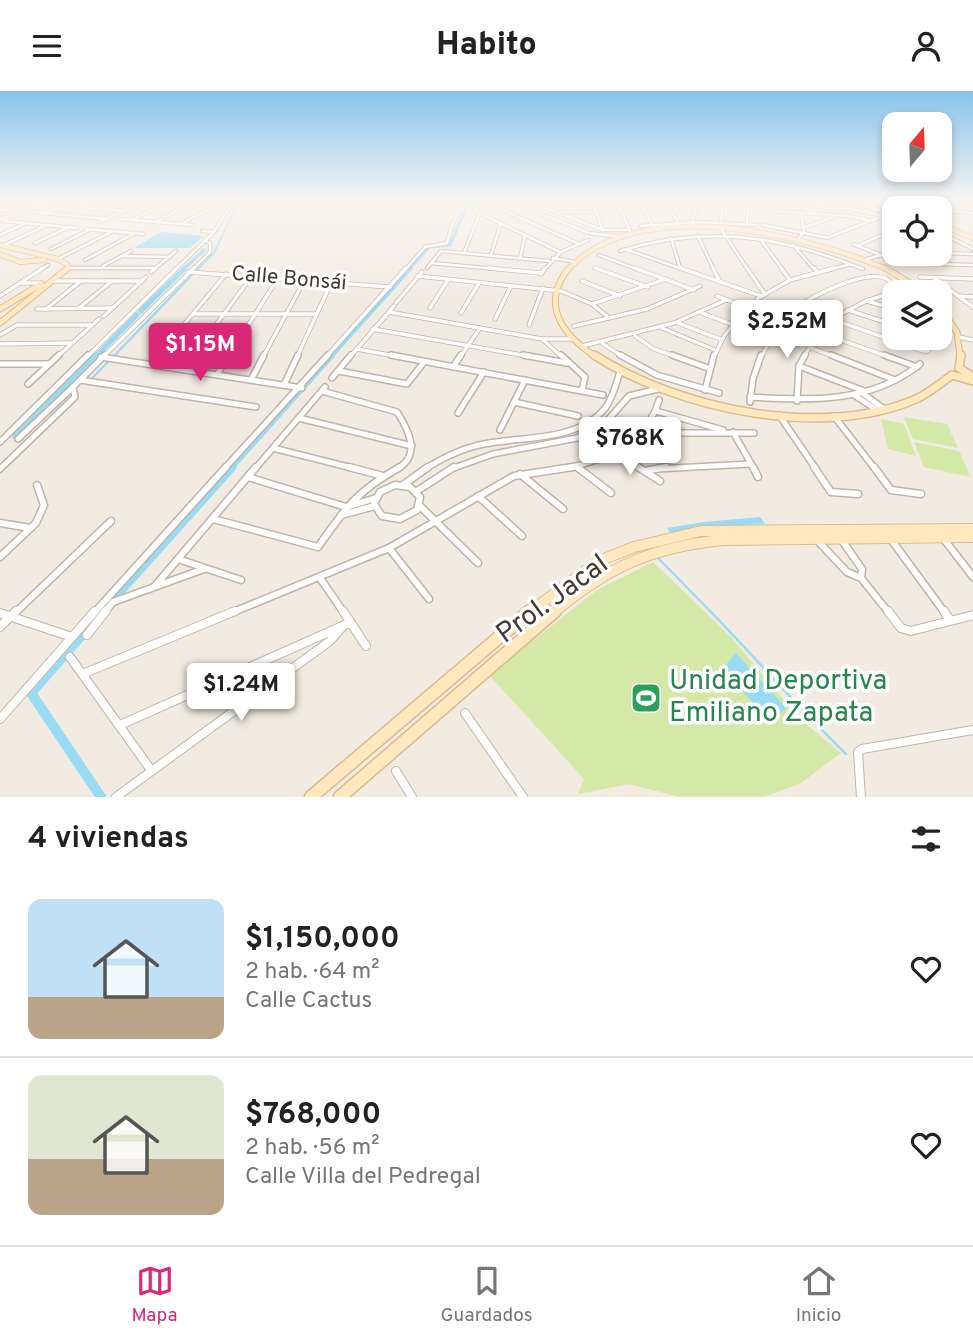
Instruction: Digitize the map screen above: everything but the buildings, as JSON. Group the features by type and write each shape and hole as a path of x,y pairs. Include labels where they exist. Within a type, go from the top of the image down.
{"street":[{"path":"2,245 27,234"},
{"path":"35,243 55,234"},
{"path":"51,249 82,234"},
{"path":"2,245 23,249 37,256 61,258 107,234"},
{"path":"85,260 133,234"},
{"path":"0,442 212,234"},
{"path":"0,719 302,388 425,247 447,243 450,234"},
{"path":"464,253 471,234"},
{"path":"491,255 498,234"},
{"path":"521,234 560,252"},
{"path":"558,234 578,243"},
{"path":"589,234 610,242"},
{"path":"570,340 556,311 559,281 573,260 629,234"},
{"path":"707,234 671,238 623,250 760,296 790,281 852,264"},
{"path":"726,234 760,296"},
{"path":"740,234 793,245 863,269"},
{"path":"800,234 826,239 838,234"},
{"path":"800,234 867,258 907,280"},
{"path":"880,255 855,245 882,235"},
{"path":"520,258 525,236"},
{"path":"698,236 720,282"},
{"path":"671,238 680,268"},
{"path":"952,238 973,249"},
{"path":"760,239 790,281"},
{"path":"431,263 541,274 552,258 560,252 588,240"},
{"path":"18,439 210,252 210,243 206,241"},
{"path":"793,245 817,272"},
{"path":"100,268 131,251"},
{"path":"151,272 176,251"},
{"path":"427,268 441,251 573,260"},
{"path":"952,253 973,254"},
{"path":"0,254 16,262 47,261 60,265 56,273 0,309"},
{"path":"599,255 694,290"},
{"path":"867,258 880,255"},
{"path":"25,262 37,256"},
{"path":"121,256 170,257"},
{"path":"61,258 71,268"},
{"path":"952,264 973,265"},
{"path":"0,296 48,265"},
{"path":"0,323 71,268 156,268"},
{"path":"595,268 648,287"},
{"name":"Calle Bonsái","path":"188,272 390,287"},
{"path":"332,378 422,272"},
{"path":"151,363 226,274"},
{"path":"184,368 252,276"},
{"path":"418,277 556,290 592,305 609,318"},
{"path":"882,337 797,307 827,291 876,277 885,280"},
{"path":"920,277 973,279"},
{"path":"218,373 278,278"},
{"path":"55,281 144,279 104,316"},
{"path":"592,305 666,279"},
{"path":"430,308 448,280"},
{"path":"46,309 81,281"},
{"path":"79,308 111,281"},
{"path":"251,380 304,281"},
{"path":"582,281 620,296"},
{"path":"461,313 479,282"},
{"path":"20,283 42,283"},
{"path":"284,385 331,283"},
{"path":"495,319 511,286"},
{"path":"574,326 647,309 700,286"},
{"path":"529,325 543,288"},
{"path":"952,291 973,307"},
{"path":"717,296 758,312"},
{"path":"830,320 866,300 882,296"},
{"path":"959,296 973,297"},
{"path":"18,297 32,297"},
{"path":"583,346 634,336 678,323 726,300"},
{"path":"866,300 882,305"},
{"path":"965,307 973,307"},
{"path":"37,309 112,308"},
{"path":"705,390 708,368 720,339 747,308"},
{"path":"848,310 882,321"},
{"path":"131,314 147,312"},
{"path":"389,312 542,339 570,340 621,372 658,389 728,409 779,415 834,416 877,408 929,394 958,372 973,378"},
{"path":"702,313 731,324"},
{"path":"194,314 316,314"},
{"path":"773,316 783,319 818,332 918,366 895,380 859,393 797,401 750,400 755,370 767,340 783,319"},
{"path":"28,384 99,319"},
{"path":"678,323 720,339"},
{"path":"0,335 18,325 92,325"},
{"path":"952,326 963,339 973,341"},
{"path":"453,367 480,328"},
{"path":"662,328 715,350"},
{"path":"373,329 568,363"},
{"path":"797,401 799,366 818,332"},
{"path":"634,336 654,349 708,368"},
{"path":"154,338 174,337"},
{"path":"542,339 584,377 582,391"},
{"path":"958,372 963,339"},
{"path":"550,348 570,340"},
{"path":"602,342 632,363 667,379 719,393"},
{"path":"0,344 72,343"},
{"path":"809,347 895,380"},
{"path":"357,349 603,395"},
{"path":"101,357 302,388"},
{"path":"339,371 407,384 424,362"},
{"path":"0,364 50,364"},
{"path":"799,366 859,393 877,408"},
{"path":"458,413 484,372"},
{"path":"341,515 375,502 387,488 403,485 429,465 468,448 552,436 584,424 603,411 614,394 621,372"},
{"path":"80,380 256,407"},
{"path":"500,430 525,380"},
{"path":"0,469 75,397 73,387"},
{"path":"155,586 323,389 395,410 410,432 412,446 401,469 370,484 346,507 321,545 314,548 213,519"},
{"path":"417,491 450,468 475,459 565,443 584,436 616,414 629,396 658,389"},
{"path":"85,673 389,548 520,474 538,474 576,467 614,452 642,433 656,411 659,400"},
{"path":"514,402 578,416"},
{"path":"656,411 733,432 758,477"},
{"path":"779,415 831,492 858,494"},
{"path":"834,416 891,491 921,493"},
{"path":"299,418 412,446"},
{"path":"642,433 754,433"},
{"path":"272,448 383,476"},
{"path":"614,452 660,481"},
{"path":"645,471 668,467 750,464"},
{"path":"576,467 611,493"},
{"path":"520,474 563,509"},
{"path":"248,477 346,507 375,502"},
{"path":"0,557 36,523 44,505 37,485"},
{"path":"375,502 382,516 391,519 410,516 419,505 420,497 417,491 403,485"},
{"path":"478,496 522,536"},
{"path":"419,505 478,563"},
{"path":"0,627 111,521"},
{"path":"0,523 30,528"},
{"name":"Prol. Jacal","path":"311,797 539,604 599,561 634,547 701,531 811,533 973,529"},
{"path":"811,533 840,538 973,537"},
{"path":"811,533 847,572 861,578 901,628 911,631 973,615"},
{"name":"Prol. Jacal","path":"340,797 503,653 586,587 618,566 643,555 684,544 811,533"},
{"path":"840,538 862,569 861,578"},
{"path":"890,538 950,620"},
{"path":"942,538 973,577"},
{"path":"389,548 429,599"},
{"path":"178,559 241,580"},
{"path":"87,635 113,602 204,569"},
{"path":"320,578 346,625 366,646"},
{"path":"0,613 72,637"},
{"path":"120,725 346,625"},
{"path":"116,797 330,641 346,625"},
{"path":"495,642 503,653"},
{"path":"71,657 85,673 151,770"},
{"path":"465,713 523,797"},
{"path":"861,797 858,752 868,747 973,730"},
{"path":"396,771 412,797"}],"green space":[{"path":"904,417 947,424 958,448 913,439"},
{"path":"881,419 904,424 916,456 888,449"},
{"path":"914,442 959,451 971,477 924,467"},
{"name":"Unidad Deportiva Emiliano Zapata","path":"653,562 731,637 801,720 841,753 801,783 764,797 680,797 629,784 578,794 584,779 489,675 597,590"}],"water":[{"path":"158,234 204,236 190,248 134,248"},
{"path":"760,517 765,524 670,532 667,528 704,522"},
{"path":"736,653 786,708 770,723 723,668"}],"waterway":[{"path":"197,270 214,253 223,234"},
{"path":"408,270 429,247 450,245 455,234"},
{"path":"183,270 204,250"},
{"path":"141,311 185,268"},
{"path":"330,357 410,268"},
{"path":"114,356 193,274"},
{"path":"95,357 137,315"},
{"path":"15,436 96,355"},
{"path":"230,469 332,355"},
{"path":"93,377 110,360"},
{"path":"110,603 232,467"},
{"path":"658,558 712,613"},
{"path":"710,611 846,754"},
{"path":"88,628 31,693 101,797"}],"place":[{"name":"Unidad Deportiva Emiliano Zapata","path":"646,698"}]}
